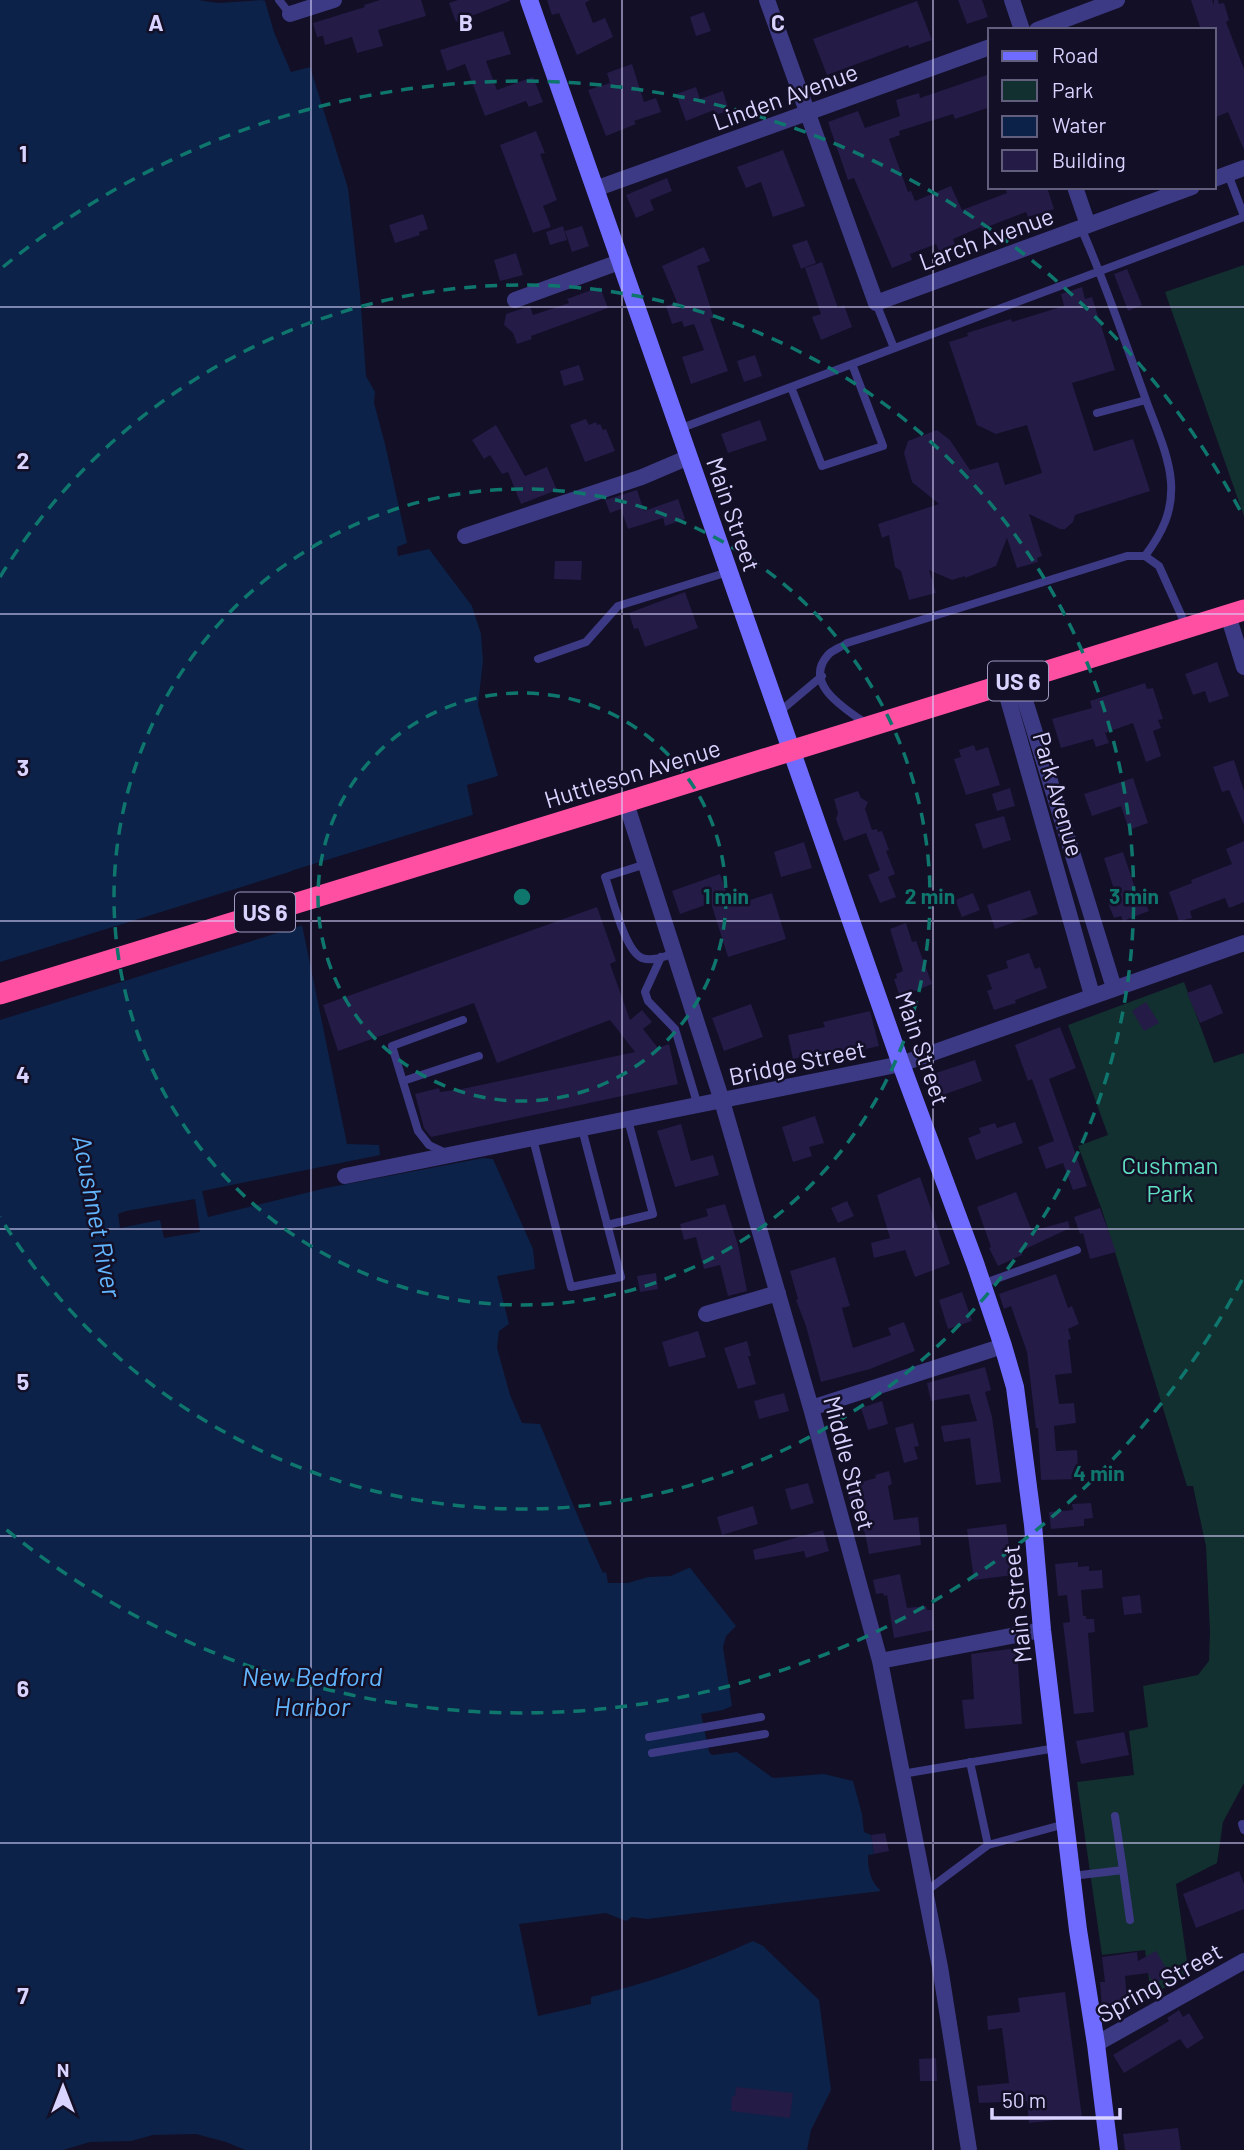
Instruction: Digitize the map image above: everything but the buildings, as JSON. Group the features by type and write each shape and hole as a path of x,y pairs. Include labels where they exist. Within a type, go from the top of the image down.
{"highway":[{"name":"US 6","path":"793,751 1236,613"},
{"name":"Huttleson Avenue","path":"0,994 793,751"}],"main road":[{"name":"Main Street","path":"529,0 901,1064 982,1284 1015,1387 1033,1525 1042,1630 1065,1824 1109,2150"}],"street":[{"path":"290,14 334,0"},
{"path":"767,0 876,303"},
{"path":"1012,0 1021,28"},
{"path":"1042,28 1117,0"},
{"name":"Linden Avenue","path":"596,189 988,48"},
{"path":"1221,176 1244,168"},
{"path":"1075,189 1084,227"},
{"name":"Larch Avenue","path":"876,303 1187,189"},
{"path":"515,300 622,261"},
{"path":"465,536 642,477 689,457"},
{"path":"1236,613 1244,667"},
{"path":"1012,683 1114,988"},
{"name":"Park Avenue","path":"1012,683 1092,995"},
{"name":"Middle Street","path":"626,803 646,864 668,955 722,1101 811,1408 880,1661 940,1967 969,2150"},
{"name":"Bridge Street","path":"345,1176 901,1064 1244,943"},
{"path":"706,1314 778,1293"},
{"path":"811,1408 1003,1346"},
{"path":"880,1661 1042,1630"},
{"name":"Spring Street","path":"1096,2043 1244,1961"}],"lane":[{"path":"279,0 290,14"},
{"path":"679,429 1244,217 1221,176"},
{"path":"1084,227 1163,447 1171,480 1170,512 1161,533 1145,556"},
{"path":"876,303 894,348"},
{"path":"791,387 822,466 883,446 852,364"},
{"path":"1097,413 1146,400"},
{"path":"870,727 834,701 824,690 821,670 828,655 847,643 1127,556 1145,556 1159,566 1187,628"},
{"path":"538,659 586,642 618,606 728,572"},
{"path":"778,713 822,676"},
{"path":"646,864 605,877 629,945 640,957 652,960 668,955"},
{"path":"668,955 645,992 648,1001 675,1029 698,1106"},
{"path":"452,1155 429,1145 418,1131 392,1046 463,1020"},
{"path":"403,1081 479,1056"},
{"path":"607,1225 653,1214 628,1120"},
{"path":"533,1139 571,1287 621,1276 582,1129"},
{"path":"982,1284 1077,1250"},
{"path":"649,1737 761,1717"},
{"path":"652,1753 765,1734"},
{"path":"902,1773 1056,1748"},
{"path":"970,1762 988,1846"},
{"path":"1115,1816 1130,1920"},
{"path":"925,1892 988,1846 1065,1824"},
{"path":"1072,1876 1123,1870"}],"green space":[{"path":"1244,265 1244,516 1165,292"},
{"name":"Cushman Park","path":"1184,982 1214,1063 1244,1053 1244,1783 1223,1822 1217,1863 1176,1884 1189,1975 1151,1995 1145,1950 1102,1955 1077,1782 1134,1775 1129,1731 1148,1727 1143,1686 1198,1675 1209,1661 1206,1546 1193,1486 1187,1486 1102,1210 1078,1146 1108,1135 1068,1025"}],"water":[{"name":"New Bedford Harbor","path":"0,0 198,0 218,3 262,0 265,1 274,32 291,72 310,67 348,188 366,376 375,392 374,403 407,543 397,547 398,556 429,549 472,606 481,634 483,661 478,705 498,776 467,785 473,815 291,871 347,1144 379,1145 380,1155 202,1191 208,1217 326,1188 483,1158 493,1159 533,1249 535,1269 497,1276 509,1324 503,1335 532,1422 540,1424 603,1573 609,1575 687,1564 736,1626 726,1636 723,1647 732,1706 701,1714 709,1752 712,1755 737,1752 773,1778 824,1774 853,1781 864,1832 871,1835 874,1854 868,1855 870,1874 881,1891 647,1919 632,1917 626,1921 606,1913 519,1924 538,2016 591,2004 591,1997 674,1973 753,1941 763,1946 819,2000 831,2090 811,2130 807,2150 245,2150 196,2134 153,2135 131,2141 90,2142 63,2150 0,2150"}],"pier":[{"path":"476,814 474,819 295,874 306,924 0,1020 0,962"},
{"path":"195,1199 200,1232 164,1238 160,1220 120,1228 118,1214"},
{"path":"509,1324 509,1349 522,1391 531,1416 540,1424 522,1423 510,1395 497,1348 499,1331"},
{"path":"687,1560 693,1566 671,1576 648,1577 628,1583 608,1583 606,1572 609,1570 623,1571 642,1565"}],"water label":[{"name":"Acushnet River","path":"98,1216"}]}
